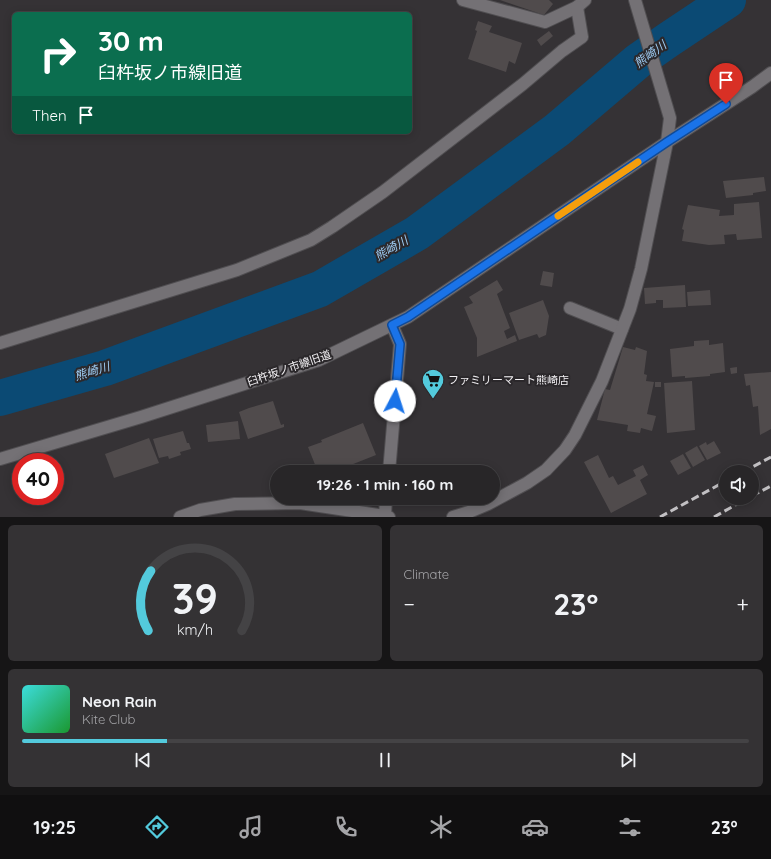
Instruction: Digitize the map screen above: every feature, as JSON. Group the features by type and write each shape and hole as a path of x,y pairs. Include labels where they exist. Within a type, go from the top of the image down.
{"street":[{"path":"0,342 237,270 311,240 383,192 517,89 562,51 582,37 581,4 544,22 463,0"},
{"path":"453,517 488,504 527,483 546,470 565,450 575,434 602,381 617,327 630,309 641,269 667,142 670,118 635,0"},
{"name":"臼杵坂ノ市線旧道","path":"0,458 142,417 319,360 392,325 415,313 771,73"},
{"path":"570,308 617,327"},
{"path":"390,465 400,344 392,325"},
{"path":"180,517 200,510 235,504 300,503 386,517 386,505"}],"building":[{"path":"500,0 549,0 553,4 544,15"},
{"path":"478,21 492,26 489,32 522,43 515,64 509,61 506,72 468,59 477,31 475,30"},
{"path":"549,31 553,36 541,46 537,40"},
{"path":"764,177 766,191 753,193 753,195 726,198 723,181"},
{"path":"759,202 762,238 737,240 736,234 724,235 725,244 709,245 682,241 684,230 682,229 688,205 720,210 719,216 734,215 734,204"},
{"path":"543,271 554,273 552,287 540,285"},
{"path":"497,280 503,290 497,294 510,328 504,331 507,339 515,335 517,341 477,357 477,338 464,307 473,303 469,297"},
{"path":"685,285 686,307 663,308 663,300 656,300 656,303 645,304 644,288"},
{"path":"710,290 711,305 688,306 687,292"},
{"path":"543,300 549,316 546,335 539,338 537,334 519,340 509,313"},
{"path":"709,340 709,345 723,343 725,372 710,374 710,376 685,378 685,376 672,377 670,349 694,346 694,341"},
{"path":"623,347 635,350 636,347 647,351 644,374 647,375 646,381 654,382 647,414 656,416 652,431 641,428 640,433 627,431 628,425 597,420 605,389 610,390"},
{"path":"737,367 737,373 731,374 730,368"},
{"path":"771,372 771,429 760,435 758,406 753,407 750,385 746,386 744,374"},
{"path":"692,381 695,430 667,433 664,383"},
{"path":"655,382 661,382 661,387 655,387"},
{"path":"273,401 281,425 284,424 284,427 248,439 239,412"},
{"path":"238,421 240,439 208,442 206,425"},
{"path":"363,423 376,455 351,465 315,465 308,447 322,442 321,440"},
{"path":"183,431 187,443 189,443 191,449 180,452 181,455 169,459 168,456 159,458 153,439"},
{"path":"149,438 159,463 114,478 105,454"},
{"path":"714,441 721,453 707,460 699,446 706,442 707,445"},
{"path":"697,446 705,460 693,467 685,453"},
{"path":"683,454 691,468 678,475 670,461"},
{"path":"598,455 609,478 613,476 618,485 636,476 633,470 643,465 648,475 640,480 647,494 611,513 584,462"}],"waterway":[{"name":"熊崎川","path":"0,398 105,368 320,289 417,233 557,130 638,61 728,0"}],"railway":[{"path":"756,465 771,457"},
{"path":"660,517 719,485"},
{"path":"759,492 771,486"},
{"path":"714,517 735,505"}],"slow traffic":[{"path":"558,216 638,162"}],"place":[{"name":"ファミリーマート熊崎店","path":"433,400"}],"route":[{"path":"395,401 400,344 392,325 408,317 667,142 726,104"}]}
